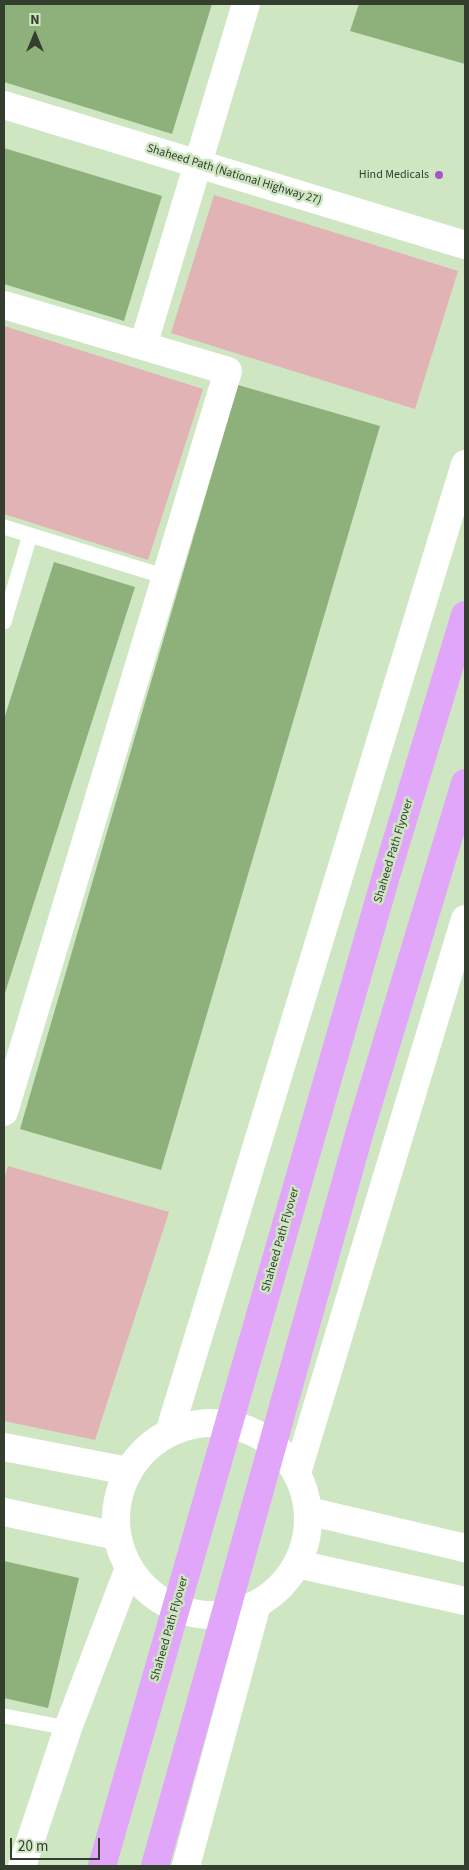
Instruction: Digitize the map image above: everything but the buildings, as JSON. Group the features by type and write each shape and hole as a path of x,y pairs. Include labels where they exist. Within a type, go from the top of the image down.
{"highway":[{"name":"Shaheed Path Flyover","path":"102,1866 386,876 465,615"},
{"path":"155,1866 360,1131 465,783"}],"street":[{"path":"143,346 200,165 246,4"},
{"name":"Shaheed Path (National Highway 27)","path":"4,106 465,244"},
{"path":"4,305 228,372 8,1082 4,1112"},
{"path":"169,1433 465,464"},
{"path":"297,1473 465,919"},
{"path":"204,1423 226,1424 259,1435 278,1449 297,1473 308,1511 306,1542 297,1564 277,1590 257,1604 208,1615 187,1612 158,1598 129,1568 116,1536 115,1519 118,1495 128,1471 143,1452 169,1433 204,1423"},
{"path":"4,1447 128,1471"},
{"path":"308,1511 465,1548"},
{"path":"4,1512 116,1536"},
{"path":"297,1564 465,1601"},
{"path":"22,1866 68,1728 129,1568"},
{"path":"186,1866 257,1604"}],"lane":[{"path":"4,527 166,577"},
{"path":"4,622 30,535"},
{"path":"4,1716 68,1728"}],"shaded area":[{"path":"214,195 458,271 415,409 171,333"},
{"path":"4,326 203,389 148,560 4,514"},
{"path":"8,1166 169,1212 95,1440 4,1421 4,1179"}],"place":[{"name":"Hind Medicals","path":"439,175"}]}
